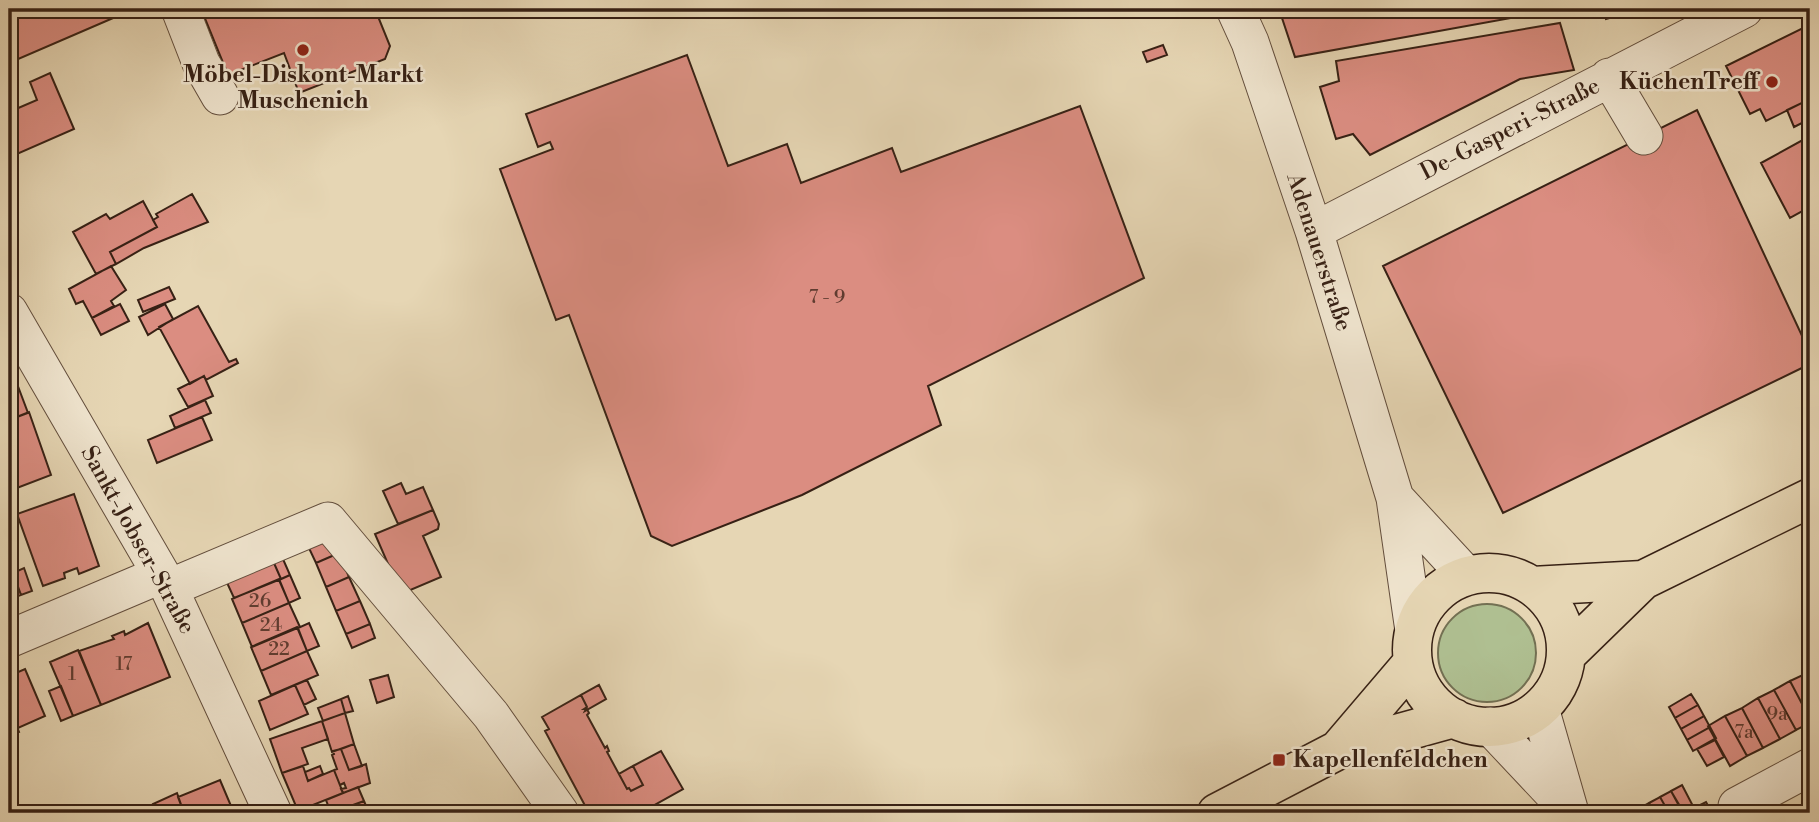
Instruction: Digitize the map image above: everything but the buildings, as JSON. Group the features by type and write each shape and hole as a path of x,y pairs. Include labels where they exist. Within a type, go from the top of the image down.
{"main road":[{"path":"1566,655 1643,580 1810,498"},
{"path":"1217,813 1338,750 1472,722 1517,722 1540,708 1553,693 1562,675 1566,655 1559,616 1543,594 1520,579 1493,573 1466,576 1443,588 1425,607 1414,647 1338,750"},
{"path":"1532,586 1643,580"},
{"path":"1414,647 1427,695 1439,708 1472,722"}],"street":[{"path":"180,9 201,63 220,96"},
{"name":"Adenauerstraße","path":"1235,9 1250,42 1314,231 1395,498 1414,647"},
{"name":"De-Gasperi-Straße","path":"1314,231 1744,9"},
{"path":"1609,77 1644,136"},
{"name":"Sankt-Jobser-Straße","path":"9,312 164,581 272,813"},
{"name":"Adenauerstraße","path":"1395,498 1466,576"},
{"path":"9,639 328,521 491,715 561,813"},
{"path":"1540,708 1570,812"},
{"path":"1472,722 1570,812"},
{"path":"1741,813 1737,806 1810,767"}],"green space":[{"path":"1487,604 1506,608 1521,619 1532,634 1536,653 1532,672 1521,687 1506,698 1487,702 1468,698 1453,687 1442,672 1438,653 1442,634 1453,619 1468,608"}],"place":[{"name":"Möbel-Diskont-Markt Muschenich","path":"303,50"},
{"name":"KüchenTreff","path":"1772,82"},
{"name":"Kapellenfeldchen","path":"1279,760"}]}
